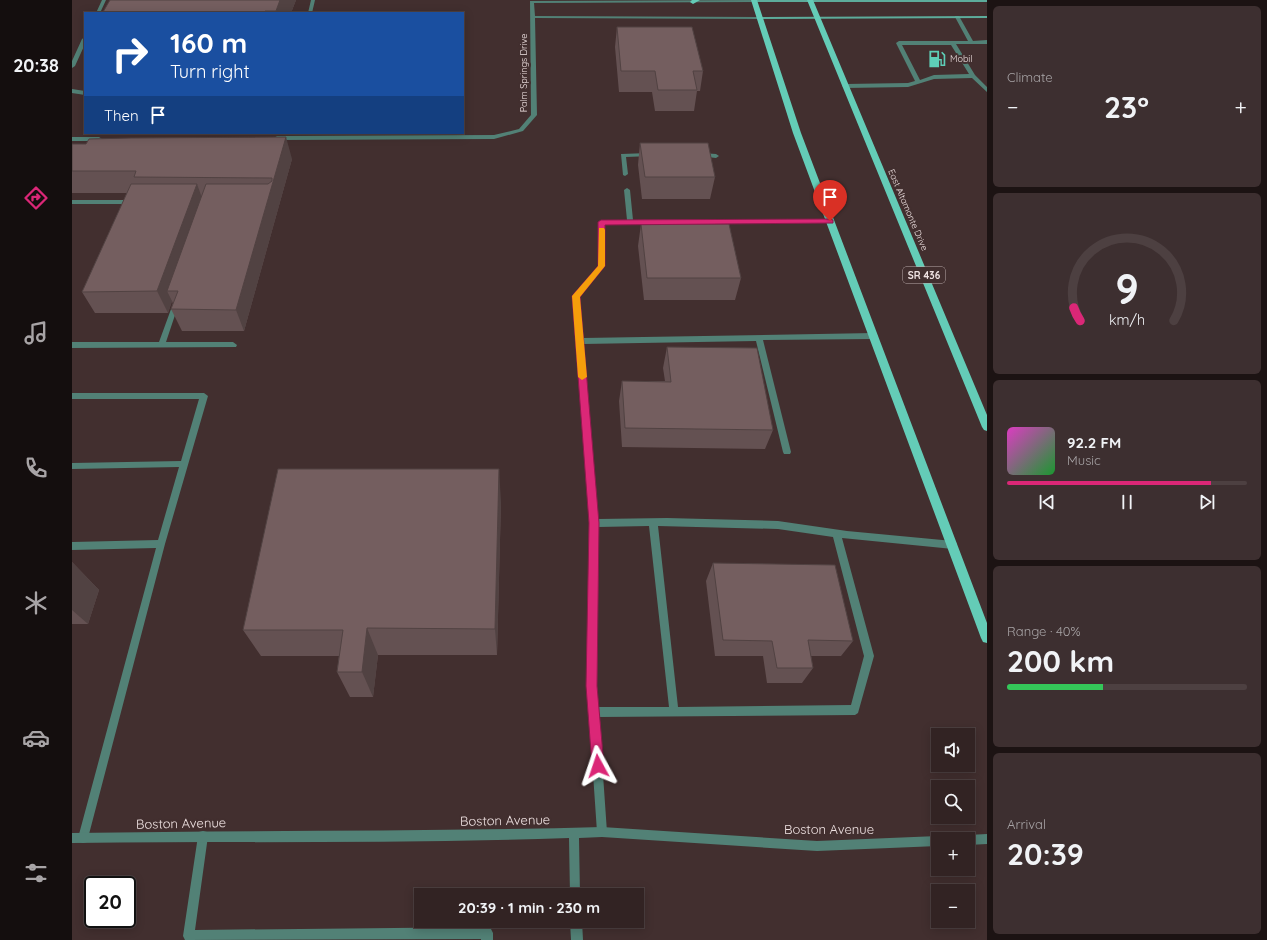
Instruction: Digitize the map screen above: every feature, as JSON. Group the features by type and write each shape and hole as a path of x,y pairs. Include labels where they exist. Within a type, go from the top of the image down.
{"main road":[{"path":"917,0 925,1"},
{"path":"754,1 797,133 987,638"},
{"name":"Palm Springs Drive","path":"754,1 987,1"},
{"name":"East Altamonte Drive","path":"810,1 987,427"},
{"path":"759,18 987,17"}],"street":[{"path":"98,12 104,0"},
{"path":"310,12 313,0"},
{"name":"Palm Springs Drive","path":"270,138 278,136 494,137 520,130 534,115 532,1 754,1"},
{"path":"532,17 759,18"},
{"path":"957,17 971,42"},
{"path":"72,66 84,42"},
{"path":"918,82 899,43 987,42"},
{"path":"953,43 973,76 987,90"},
{"path":"845,86 908,85 934,77 973,76"},
{"path":"72,91 84,93"},
{"path":"72,140 104,139"},
{"path":"625,174 623,155 654,155"},
{"path":"693,155 716,156"},
{"path":"627,190 630,222"},
{"path":"72,202 141,202"},
{"path":"602,832 602,808 592,686 594,523 576,296 602,266 601,222 830,221"},
{"path":"162,345 180,292"},
{"path":"579,341 874,336"},
{"path":"759,338 787,452"},
{"path":"72,345 233,345"},
{"path":"72,396 204,396 77,838"},
{"path":"72,466 184,464"},
{"path":"594,523 652,522 778,525 837,534 953,545"},
{"path":"652,522 674,711"},
{"path":"594,712 855,710 869,656 837,534"},
{"path":"72,546 161,544"},
{"name":"Boston Avenue","path":"77,838 500,835 602,832 817,846 931,841"},
{"path":"574,833 575,888"},
{"path":"203,836 189,936 487,933 487,940"},
{"path":"975,840 987,839"},
{"path":"576,928 577,940"}],"building":[{"path":"110,0 280,0 276,11 264,12 103,12"},
{"path":"617,27 692,27 703,71 693,71 697,90 658,90 655,71 621,71"},
{"path":"286,137 236,310 171,309 178,291 167,291 206,184 268,184 272,181 272,178 134,177 136,171 72,171 72,144 86,144 89,139"},
{"path":"640,143 708,143 715,177 645,177"},
{"path":"131,184 197,184 157,291 82,292"},
{"path":"641,224 729,224 741,278 647,278"},
{"path":"667,347 757,348 773,430 625,428 622,381 671,382"},
{"path":"278,469 499,469 495,629 367,628 362,672 337,672 343,630 243,630"},
{"path":"713,563 835,565 853,641 808,640 813,668 777,668 772,641 723,640"}],"slow traffic":[{"path":"582,377 576,296 602,266 601,230"}],"place":[{"name":"Mobil","path":"937,59"}],"route":[{"path":"598,766 592,686 594,523 576,296 602,266 601,222 830,221"}]}
